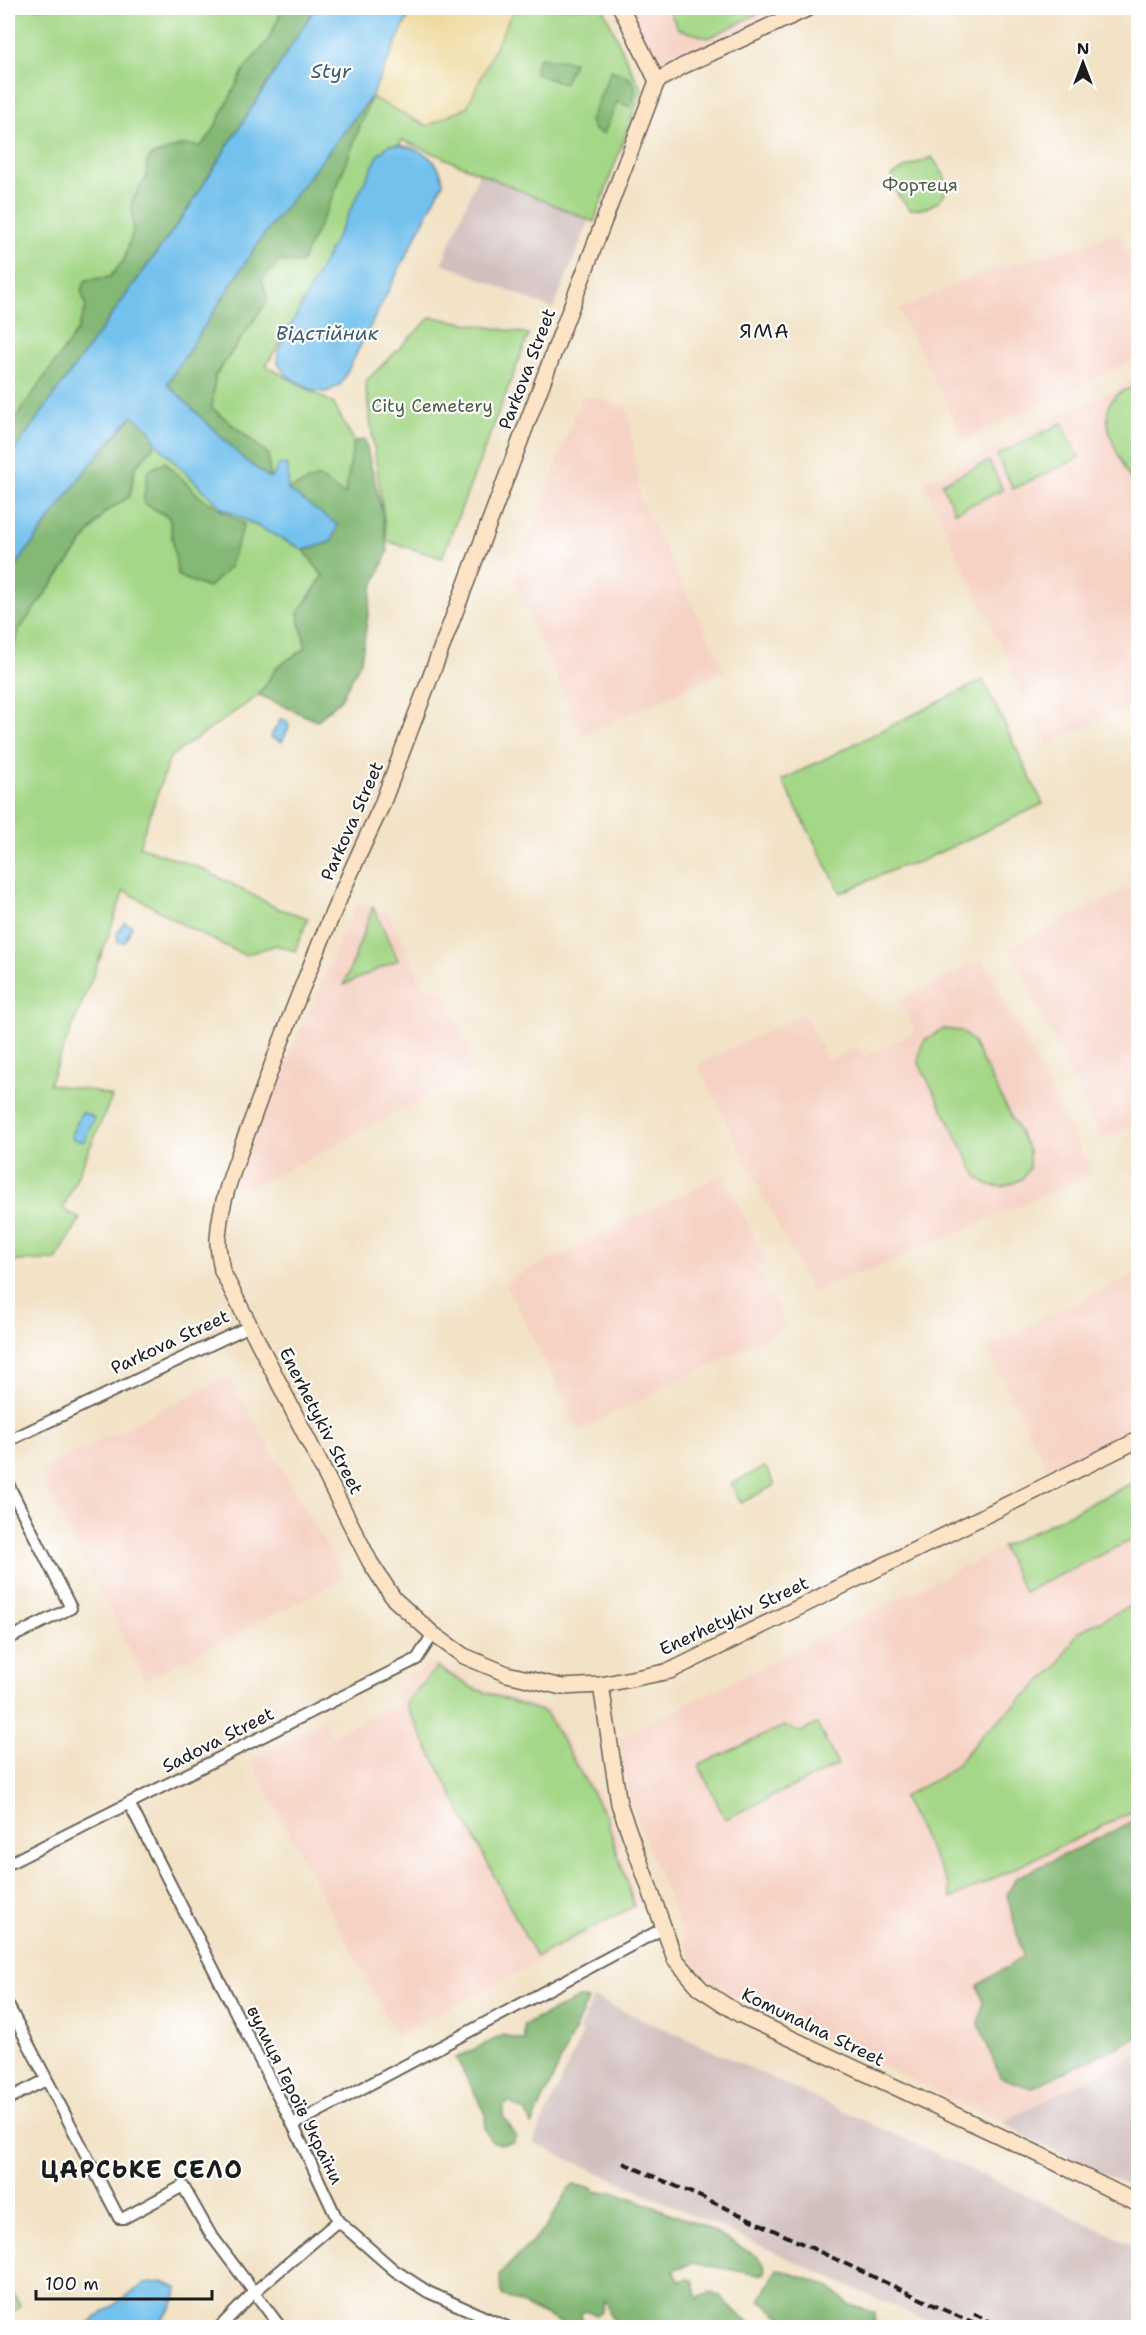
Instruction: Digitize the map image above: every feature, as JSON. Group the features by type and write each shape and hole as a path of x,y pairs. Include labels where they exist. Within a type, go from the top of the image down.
{"street":[{"path":"621,8 657,81 683,66 809,8"},
{"name":"Parkova Street","path":"8,1441 250,1326 222,1271 218,1241 227,1188 298,994 381,807 449,632 657,81"},
{"name":"Enerhetykiv Street","path":"250,1326 370,1562 394,1599 432,1634 464,1656 507,1674 562,1687 601,1685 670,1671 1138,1440"},
{"path":"8,1484 71,1608 8,1639"},
{"name":"Sadova Street","path":"8,1864 417,1659 432,1634"},
{"name":"Komunalna Street","path":"601,1685 619,1804 675,1959 701,1989 739,2014 1138,2203"},
{"name":"вулиця Героїв України","path":"129,1803 293,2125 338,2221 394,2270 428,2292 509,2328"},
{"path":"293,2125 664,1928"},
{"path":"8,2005 119,2218 124,2218 183,2186 209,2232 281,2328"},
{"path":"8,2100 46,2080"},
{"path":"219,2328 254,2294 338,2221"}],"shaded area":[{"path":"621,8 809,8 657,81"},
{"path":"479,174 590,219 553,309 442,263"},
{"path":"1119,234 1138,275 1138,358 964,440 899,310 973,276"},
{"path":"1138,378 1138,701 1048,746 924,483"},
{"path":"582,395 627,406 641,500 725,671 582,735 514,580"},
{"path":"1138,883 1138,1122 1102,1140 1009,948"},
{"path":"358,903 389,914 425,987 443,992 469,1047 468,1075 261,1182 227,1188"},
{"path":"983,959 1092,1174 869,1271 851,1274 812,1293 698,1065 804,1013 828,1061 858,1047 864,1057 915,1032 899,1001"},
{"path":"723,1174 767,1263 757,1268 787,1327 579,1430 505,1282"},
{"path":"1138,1272 1138,1440 1053,1482 987,1347"},
{"path":"228,1376 345,1578 145,1680 38,1472"},
{"path":"1138,1480 1138,2054 1002,2122 723,1991 695,1966 629,1798 619,1738"},
{"path":"437,1662 474,1685 549,1709 611,1817 639,1908 397,2036 250,1760 323,1721 331,1736 400,1702 395,1692 411,1685 406,1677"},
{"path":"593,1998 670,2031 1138,2247 1138,2327 940,2327 533,2143 583,2032 579,2030"},
{"path":"1138,2054 1138,2190 1034,2141 1002,2122"}],"green space":[{"path":"8,8 315,8 77,362 8,459"},
{"path":"283,8 315,8 186,212 8,459 8,429 77,331 86,307 81,290 86,280 110,277 124,260 133,231 132,201 146,178 147,162 151,156 183,145 201,146 211,134 245,68 267,42"},
{"path":"514,8 603,8 642,89 594,222 402,140 266,366 333,403 354,441 345,496 318,477 288,490 288,467 285,464 270,478 268,454 212,408 215,376 268,300 262,279 333,197 371,97 427,126 467,107"},
{"path":"668,8 770,8 708,38 678,29"},
{"path":"539,57 574,62 564,84 536,74 535,68"},
{"path":"611,70 630,78 635,92 631,107 617,102 604,134 594,130 590,121"},
{"path":"371,97 333,197 301,263 280,261 262,279 268,300 215,376 212,408 268,454 270,478 246,461 167,384 262,237"},
{"name":"Фортеця","path":"932,157 946,181 944,194 929,206 910,209 897,194 891,176"},
{"name":"City Cemetery","path":"431,317 529,334 442,558 387,541 365,382"},
{"path":"1138,387 1138,494 1116,450 1110,433 1108,417 1110,403 1120,393"},
{"path":"132,416 150,429 156,443 135,468 130,496 104,513 21,627 8,658 8,577 85,471"},
{"path":"1062,423 1079,458 1013,489 997,455"},
{"path":"365,440 382,512 388,551 372,589 361,661 341,699 317,721 259,695 277,667 306,648 298,614 323,576 304,550 331,542 288,490 318,477 345,495 354,441"},
{"path":"156,443 221,508 304,550 323,576 298,614 306,648 277,667 259,695 170,757 139,846 203,869 277,908 308,918 295,951 276,945 244,955 185,926 124,890 104,948 49,1084 94,1091 112,1097 63,1209 80,1219 56,1260 8,1261 8,658 21,627 104,513 130,496 135,468","holes":["165,462 200,497 243,524 174,545 169,517"]},
{"path":"989,461 1003,490 955,512 942,483"},
{"path":"165,462 200,497 244,524 229,568 208,588 178,576 169,517 143,503 148,471"},
{"path":"983,680 1043,804 919,862 899,867 841,893 782,780"},
{"path":"373,907 398,960 344,985"},
{"path":"944,1029 961,1031 972,1041 1029,1151 1029,1168 1022,1179 1004,1187 988,1185 977,1176 919,1063 920,1050 924,1041"},
{"path":"765,1467 775,1485 741,1503 731,1484"},
{"path":"1138,1480 1138,1537 1024,1592 1002,1547"},
{"path":"1138,1602 1138,1809 951,1899 949,1886 902,1797 944,1775 959,1762 983,1734 1057,1667 1078,1632"},
{"path":"437,1667 472,1688 546,1713 606,1817 634,1906 536,1957 405,1703"},
{"path":"817,1724 838,1765 725,1819 699,1765 784,1726 801,1732"},
{"path":"1138,1819 1138,2037 1031,2088 1000,2077 979,2024 983,2003 978,1985 1023,1957 1007,1895 1016,1878"},
{"path":"579,1998 588,2000 532,2125 525,2111 509,2102 503,2107 503,2116 516,2136 512,2143 500,2144 491,2141 484,2128 486,2114 456,2058 503,2035 525,2041 524,2025"},
{"path":"574,2185 589,2187 597,2192 616,2192 703,2226 758,2257 765,2268 764,2273 759,2275 693,2263 673,2270 680,2281 693,2280 698,2299 709,2292 716,2294 745,2320 759,2327 630,2327 613,2319 607,2302 604,2301 602,2310 596,2315 585,2311 581,2314 584,2322 597,2327 570,2327 502,2295 499,2275 547,2226 569,2189"},
{"path":"777,2269 829,2286 848,2304 875,2313 875,2327 815,2327 786,2320 760,2301"},
{"path":"8,2286 20,2305 8,2319"}],"sand":[{"path":"412,8 514,8 467,107 427,126 371,97"}],"water":[{"name":"Styr","path":"315,8 412,8 371,97 262,237 167,384 246,461 270,478 273,477 278,465 285,464 288,468 288,490 338,525 331,542 304,550 222,508 156,443 150,429 132,416 85,471 8,577 8,459 186,212"},
{"name":"Відстійник","path":"389,145 407,147 424,154 437,166 443,183 341,384 327,392 314,391 287,376 278,364 278,351 379,154"},
{"path":"281,719 287,721 289,727 282,742 270,737"},
{"path":"125,922 132,926 125,942 118,942 117,934"},
{"path":"81,1113 94,1118 84,1141 75,1140 71,1136"},
{"path":"163,2282 177,2288 176,2294 172,2307 164,2318 153,2326 134,2329 83,2327 144,2284"}],"railway":[{"path":"623,2163 726,2208 983,2328"},
{"path":"974,2314 1004,2328"}],"district":[{"name":"ЯМА","path":"765,331"},
{"name":"ЦАРСЬКЕ СЕЛО","path":"142,2170"}]}
